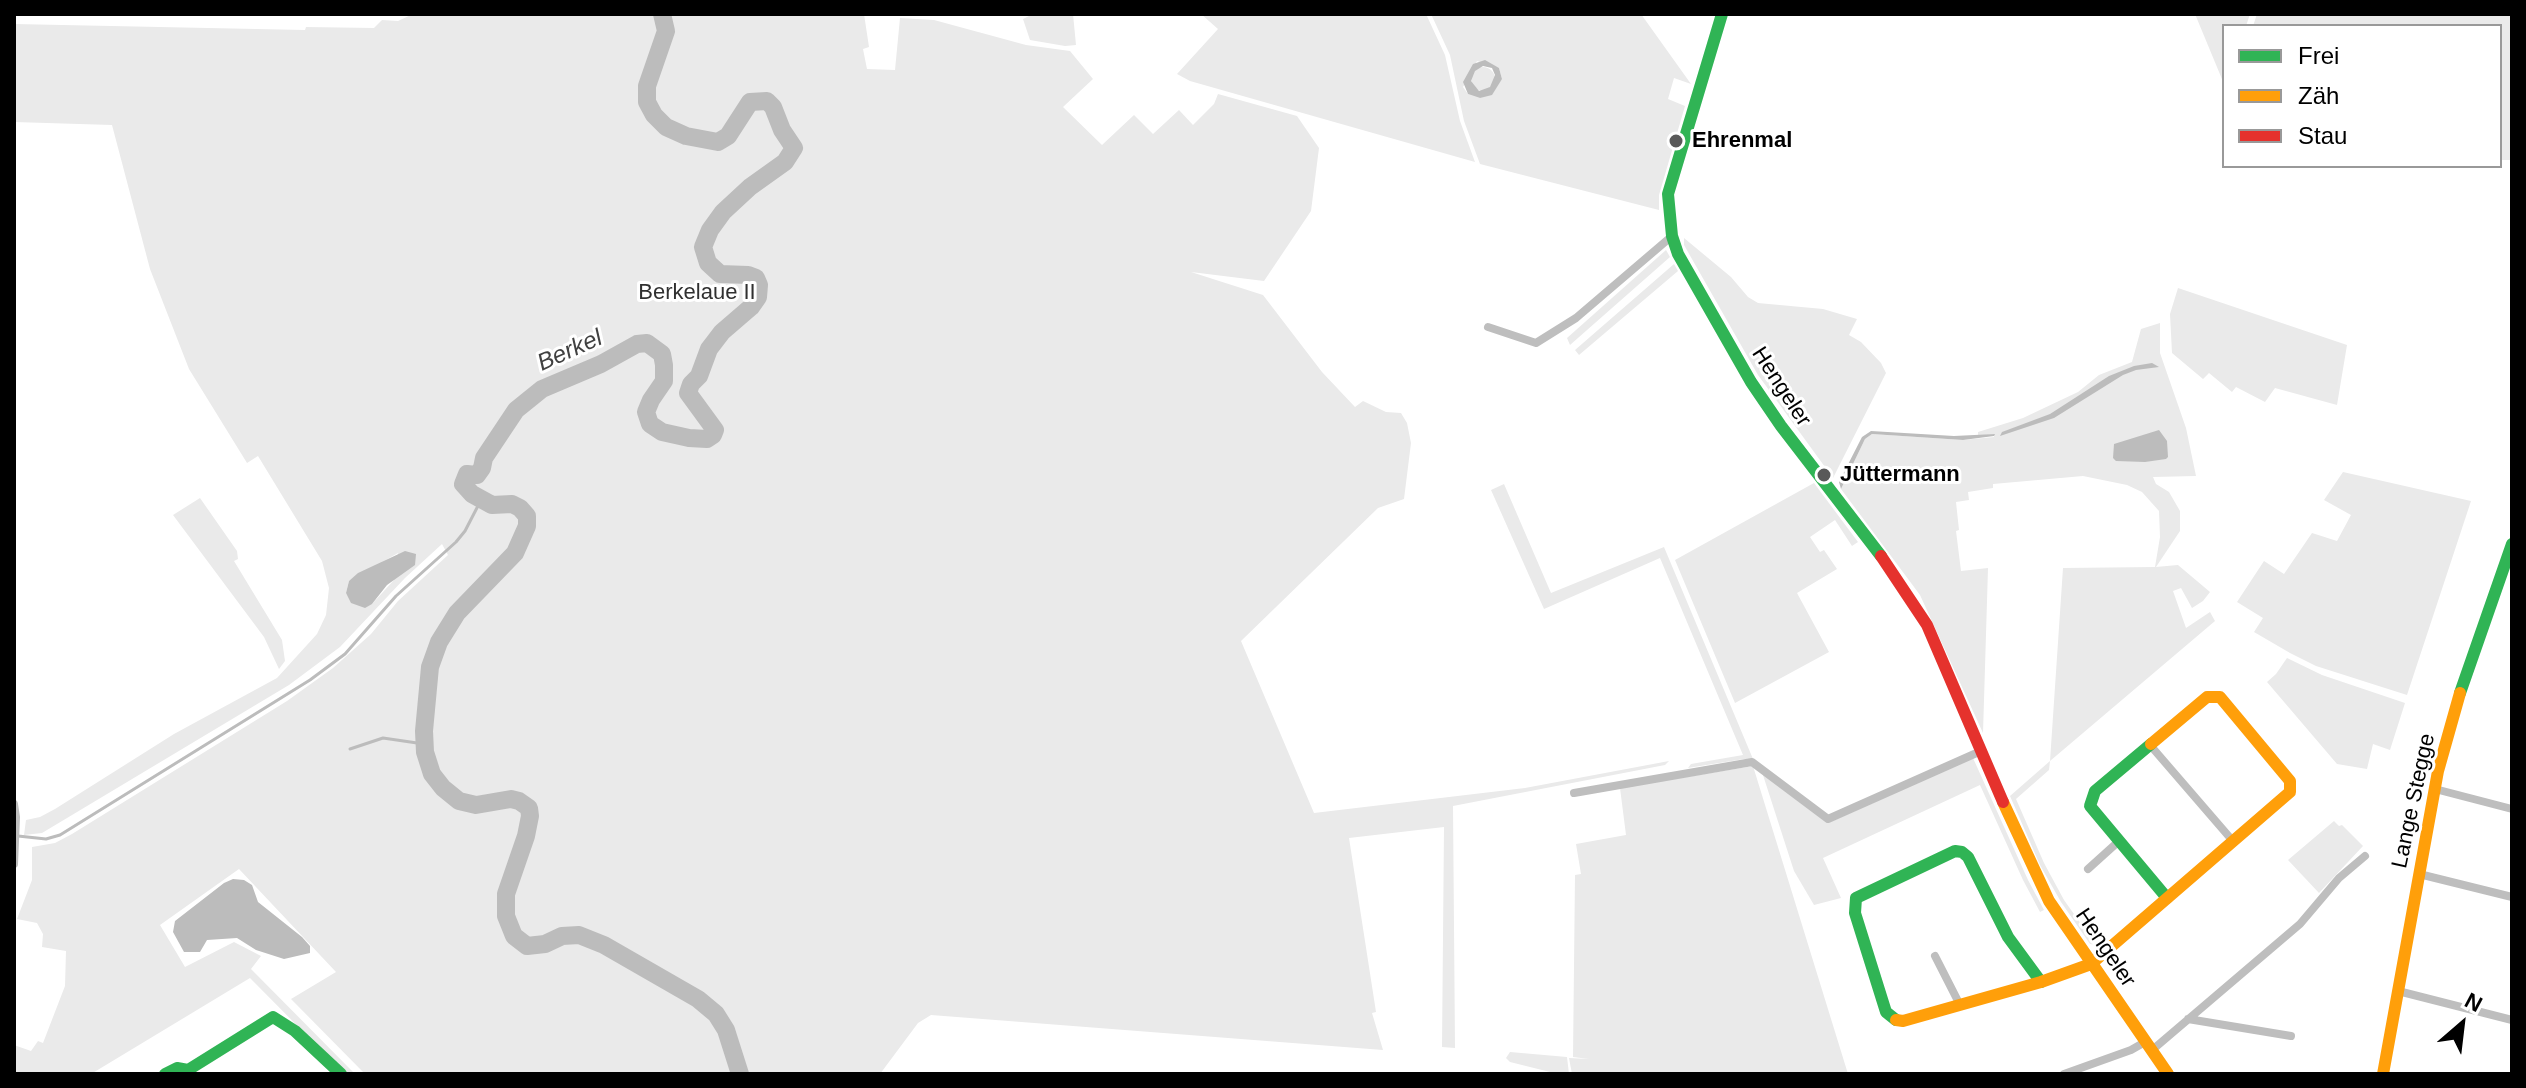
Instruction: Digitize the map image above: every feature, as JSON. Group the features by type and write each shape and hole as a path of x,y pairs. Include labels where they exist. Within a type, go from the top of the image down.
{"street":[{"name":"Hengeler","path":"1722,14 1668,194 1672,236 1689,274 1759,393 1790,439 1883,558 1927,625 2049,901 2168,1074"},
{"path":"1488,327 1536,343 1576,318 1672,236"},
{"name":"Lange Stegge","path":"2383,1074 2435,789 2453,715 2511,549"},
{"path":"2041,982 2008,937 1968,857 1955,851 1856,898 1855,913 1889,1017 1903,1021 2041,982 2091,964 2290,792 2290,781 2220,697 2207,697 2095,791 2090,806 2167,898"},
{"path":"2150,745 2232,840"},
{"path":"1574,793 1752,762 1828,819 1981,751"},
{"path":"2435,789 2511,806"},
{"path":"14,804 14,864"},
{"path":"2088,869 2119,841"},
{"path":"2064,1074 2148,1046 2188,1019 2300,924 2339,878 2365,856"},
{"path":"2419,874 2512,897"},
{"path":"1935,956 1960,1005"},
{"path":"2398,991 2512,1020"},
{"path":"165,1074 177,1068 189,1072 273,1017 295,1031 341,1074"},
{"path":"2188,1019 2291,1036"}],"green space":[{"name":"Berkelaue II","path":"413,14 864,14 869,47 863,49 867,69 895,70 900,18 934,20 1026,45 1070,51 1093,79 1063,107 1102,145 1134,115 1153,134 1179,110 1193,125 1214,104 1218,94 1297,116 1319,148 1311,211 1264,281 1191,272 1263,295 1322,372 1355,407 1363,401 1386,412 1401,413 1407,423 1411,443 1404,499 1378,508 1241,641 1314,813 1525,788 1669,761 1665,765 1453,806 1455,1048 1442,1047 1444,827 1349,838 1376,1012 1372,1013 1383,1050 931,1015 918,1023 880,1074 365,1074 291,999 336,972 239,869 160,925 185,967 234,942 261,956 251,969 355,1074 345,1074 250,978 91,1074 14,1074 14,1045 31,1051 38,1041 43,1043 65,986 66,951 42,947 43,934 37,923 17,919 32,880 32,847 55,843 72,834 287,701 333,668 371,634 398,601 448,555 442,544 340,647 289,685 42,833 24,835 26,820 55,809 174,734 277,678 317,634 326,615 329,588 322,561 258,456 247,463 189,369 150,269 112,125 14,122 14,24 305,30 306,27 374,28 382,20 398,21","holes":["398,553 394,580 372,604 352,603 346,593 349,581"]},
{"path":"1033,14 1073,14 1076,45 1030,40 1023,19"},
{"path":"1201,14 1426,14 1445,55 1460,121 1475,162 1190,81 1177,74 1218,29"},
{"path":"1431,14 1641,14 1691,84 1674,78 1668,99 1685,106 1659,195 1659,210 1480,164 1464,121 1450,55","holes":["1477,61 1499,68 1502,79 1480,98 1468,94 1463,87"]},
{"path":"2195,14 2250,14 2247,24 2222,24 2222,79"},
{"path":"2257,14 2512,14 2512,160 2502,160 2502,24 2254,24"},
{"path":"1483,67 1492,70 1495,79 1492,88 1483,91 1474,88 1471,79 1474,70"},
{"path":"1684,238 1758,303 1823,309 1857,319 1849,335 1861,342 1886,373 1833,478 1758,375 1684,245"},
{"path":"1666,250 1670,257 1570,345 1567,338"},
{"path":"1674,264 1678,271 1579,355 1575,350"},
{"path":"2178,288 2347,345 2337,405 2275,388 2265,402 2236,387 2232,392 2209,373 2203,379 2172,353 2170,314"},
{"path":"2160,323 2160,353 2186,428 2196,476 2153,477 2156,484 2169,492 2180,511 2180,531 2156,567 2178,565 2210,592 2192,608 2181,588 2173,591 2186,628 2210,612 2215,621 2050,761 2063,568 2155,567 2160,537 2159,511 2142,492 2127,485 2083,476 1993,484 1993,488 1968,492 1969,500 1956,502 1961,571 1988,568 1983,733 1920,595 1841,489 1865,439 1872,434 1963,440 1994,437 1994,434 1978,436 1978,432 2023,418 2078,392 2099,375 2132,362 2141,329"},
{"path":"2343,472 2471,501 2407,695 2316,666 2290,653 2254,632 2263,618 2237,602 2264,561 2284,574 2312,533 2337,541 2351,515 2324,500"},
{"path":"1814,483 1858,542 1852,546 1835,520 1810,537 1837,569 1797,593 1829,652 1735,703 1675,560"},
{"path":"1504,484 1551,593 1664,547 1752,761 1744,759 1688,768 1691,764 1743,755 1660,558 1544,609 1491,490"},
{"path":"200,498 237,551 238,559 234,561 282,640 285,661 279,669 264,637 173,515"},
{"path":"2287,658 2322,675 2405,703 2390,750 2373,744 2367,769 2337,764 2267,682"},
{"path":"1973,758 2044,910 2040,912 2023,880 1980,785 1823,858 1841,898 1814,905 1794,871 1762,772 1828,823"},
{"path":"2050,761 2049,770 2016,799 2064,900 2096,945 2090,944 2061,902 2040,865 2010,796"},
{"path":"1753,766 1848,1074 1572,1074 1569,1058 1589,1059 1573,1057 1575,875 1581,874 1576,844 1626,835 1620,788"},
{"path":"2334,821 2363,846 2319,893 2288,860"},
{"path":"1510,1052 1567,1057 1569,1074 1550,1074 1510,1062 1506,1058"}],"shaded area":[{"path":"1485,60 1499,68 1502,79 1492,95 1480,98 1468,94 1463,82 1473,64","holes":["1483,66 1492,68 1495,75 1490,87 1479,91 1471,81 1475,71"]},
{"path":"2152,363 2159,367 2123,375 2054,418 2000,436 2002,432 2050,414 2109,376"},
{"path":"2159,430 2167,441 2166,459 2145,462 2116,461 2113,458 2114,444"},
{"path":"1871,431 1954,436 1995,434 1963,440 1872,434 1865,439 1841,489 1839,482 1862,437"},
{"path":"405,551 416,554 415,565 387,585 372,604 365,608 351,603 346,593 349,581 358,573"},
{"path":"233,879 252,885 258,902 302,937 310,946 310,953 284,959 256,950 237,938 207,940 200,952 184,952 173,932 175,921"}],"waterway":[{"name":"Berkel","path":"662,14 666,31 647,86 647,102 654,115 666,127 686,136 718,142 728,136 750,102 767,101 794,148 785,162 750,187 723,212 703,247 708,263 720,274 756,278 758,297 722,332 709,349 699,376 691,384 688,393 715,430 707,439 662,432 650,424 646,412 664,381 664,365 662,354 647,343 637,344 601,364 542,389 516,410 484,458 477,475 467,474 463,484 472,494 492,505 512,504 520,508 527,516 527,526 515,553 457,613 439,642 430,667 425,752 432,774 459,801 476,805 511,799 529,808 526,836 506,894 506,916 514,936 527,946 545,944 562,936 579,935 604,945 698,999 716,1014 726,1030 740,1074"},
{"path":"18,836 46,839 60,835 310,680 345,654 396,596 456,542 481,500"},
{"path":"350,749 383,738 424,744"}],"traffic: fast":[{"path":"1722,14 1668,194 1672,236 1678,254 1751,382 1881,556"},
{"path":"2460,693 2512,544"},
{"path":"2151,744 2095,791 2090,806 2167,898"},
{"path":"1896,1020 1886,1012 1855,913 1856,898 1955,851 1968,857 2008,937 2041,982"},
{"path":"165,1074 177,1068 188,1070 273,1017 295,1031 341,1074"}],"traffic: slow":[{"path":"2383,1074 2438,771 2460,693"},
{"path":"1896,1020 1903,1021 2041,982 2091,964 2290,792 2290,781 2220,697 2207,697 2151,744"},
{"path":"2003,802 2049,901 2168,1074"}],"traffic: jam":[{"path":"1881,556 1927,625 2003,802"}],"place":[{"name":"Ehrenmal","path":"1676,141"},
{"name":"Jüttermann","path":"1824,475"}]}
